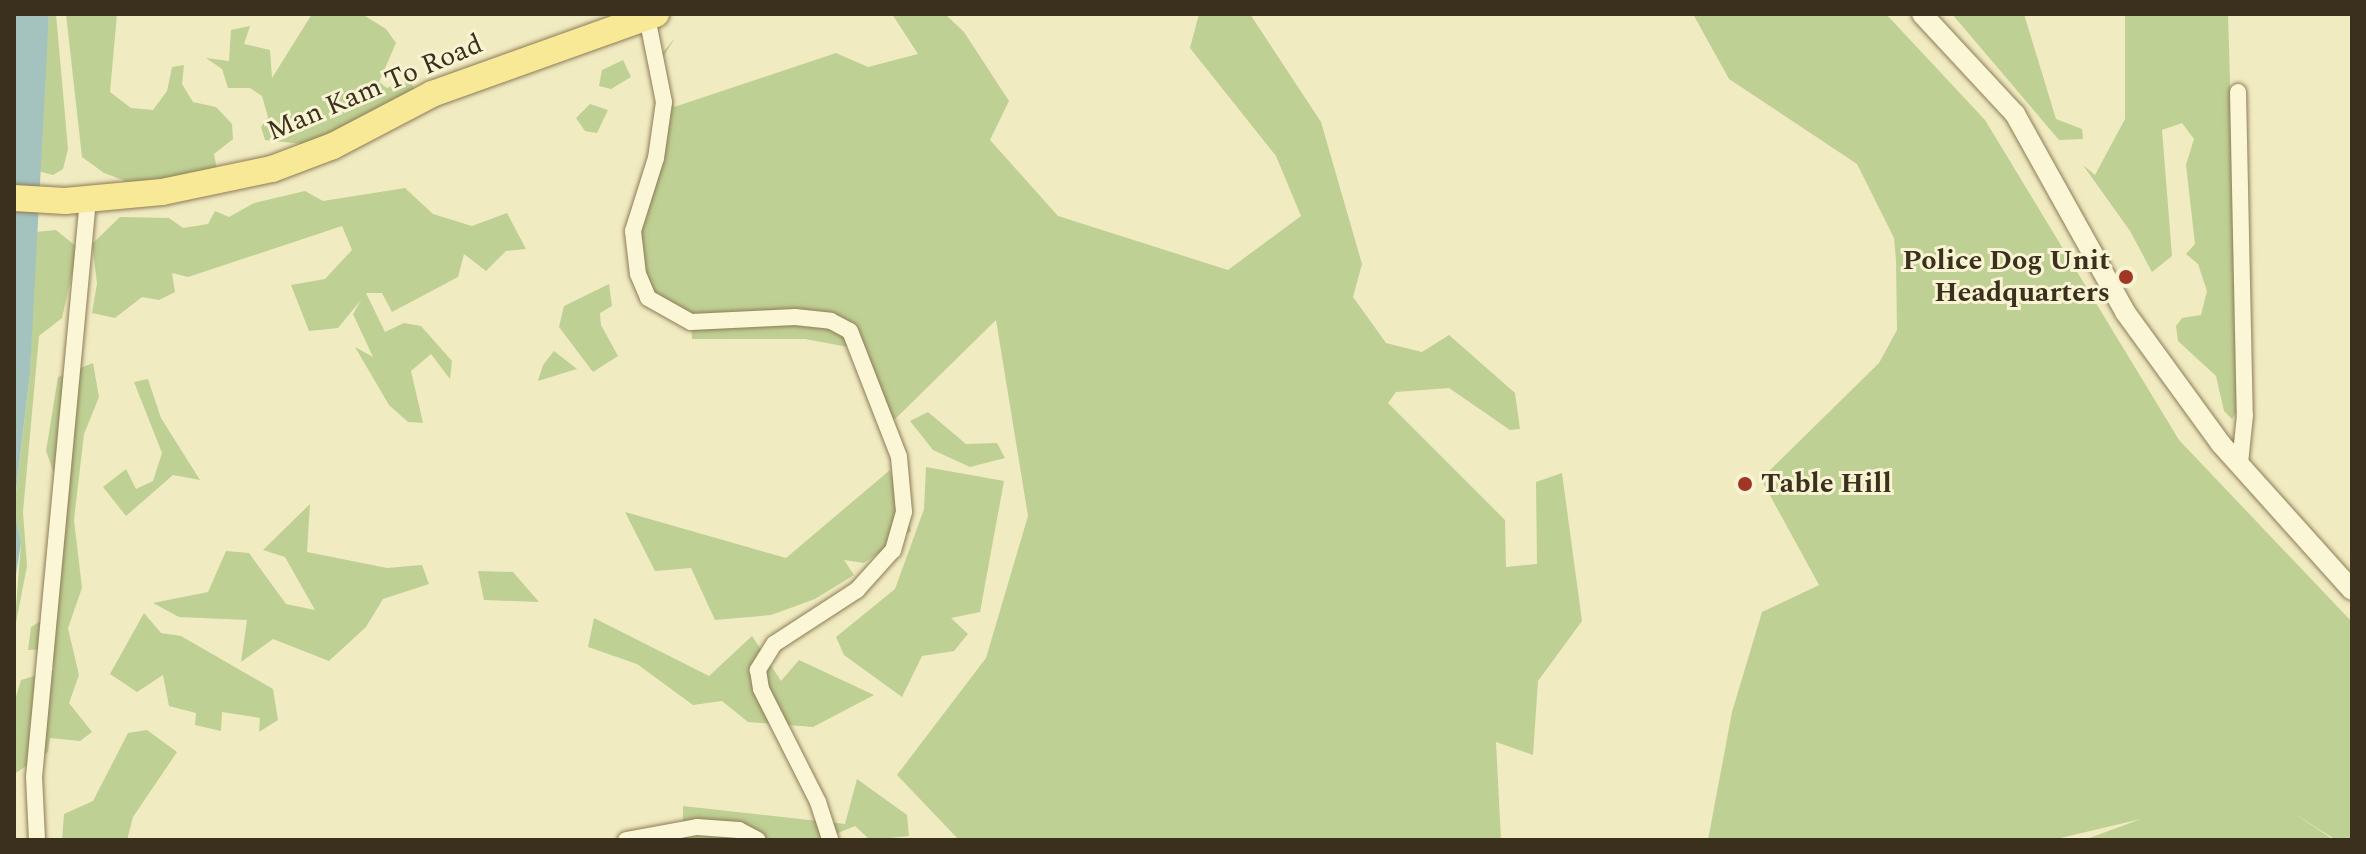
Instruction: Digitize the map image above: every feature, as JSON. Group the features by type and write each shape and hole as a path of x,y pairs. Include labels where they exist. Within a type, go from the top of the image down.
{"main road":[{"name":"Man Kam To Road","path":"14,198 77,200 162,192 272,169 333,146 432,94 641,17"}],"street":[{"path":"1922,14 2015,114 2125,312 2240,463 2352,590"},
{"path":"641,17 664,102 656,158 633,231 638,274 648,298 691,322 795,317 831,321 850,331 899,457 904,512 893,550 857,590 774,644 758,670 761,689 818,802 830,840"},
{"path":"2238,92 2245,415 2240,463"},
{"path":"37,840 34,777 77,200"},
{"path":"626,840 697,827 739,830 758,840"}],"green space":[{"path":"49,14 56,14 68,149 63,169 53,175 38,171"},
{"path":"66,14 117,14 110,92 131,108 153,110 167,91 172,67 184,65 182,84 193,102 216,107 232,124 233,139 214,154 218,175 142,187 104,173 82,157"},
{"path":"312,14 362,14 386,29 396,43 379,82 387,88 409,79 418,96 303,144 265,140 261,127 268,117 262,96 250,88 228,88 222,69 206,58 229,61 231,30 250,26 244,44 270,50 272,78"},
{"path":"892,14 945,14 964,32 1009,101 990,140 1058,216 1228,270 1301,216 1276,156 1190,48 1199,14 1250,14 1321,122 1362,264 1353,297 1386,343 1422,352 1449,335 1515,393 1520,429 1510,430 1449,388 1396,392 1388,403 1505,520 1506,567 1537,564 1536,482 1562,473 1582,621 1538,681 1533,755 1496,742 1501,840 959,840 897,775 986,658 1028,516 996,320 887,427 848,347 805,339 692,339 691,322 645,291 634,236 667,101 657,59 675,38 662,59 674,107 836,53 868,67 918,54"},
{"path":"1693,14 1886,14 1985,120 2179,440 2352,622 2352,840 2336,840 2292,812 2334,840 2084,840 2141,819 2052,840 1708,840 1732,712 1762,612 1819,585 1761,479 1879,363 1897,330 1896,260 1894,238 1857,164 1729,79"},
{"path":"1952,14 2024,14 2056,119 2082,129 2083,139 2059,140"},
{"path":"2125,14 2228,14 2240,407 2232,419 2224,411 2216,376 2178,341 2176,326 2182,318 2201,315 2207,291 2198,264 2186,254 2195,244 2186,165 2194,139 2182,123 2162,130 2172,256 2152,272 2130,231 2083,165 2095,175 2125,119"},
{"path":"623,60 631,77 611,89 599,86 602,70"},
{"path":"590,104 608,110 597,133 585,131 576,118"},
{"path":"405,188 433,214 472,226 507,213 526,249 506,251 486,271 464,254 458,277 392,312 382,293 366,293 385,332 404,323 421,326 452,361 450,379 431,354 411,371 423,423 408,422 389,405 355,347 373,357 353,314 361,300 338,328 309,331 291,285 325,279 352,250 342,226 188,277 172,273 175,292 159,300 142,297 115,318 92,313 97,283 92,244 120,217 169,218 183,228 208,224 215,211 229,217 254,203 305,191 323,201"},
{"path":"56,230 78,248 62,318 39,336 23,512 27,566 14,633 21,543 14,509 30,373 35,232"},
{"path":"609,284 612,306 600,313 601,325 618,356 593,372 559,327 564,306"},
{"path":"554,351 577,369 538,381 543,365"},
{"path":"93,363 99,397 84,434 74,520 82,588 68,628 79,675 69,703 92,732 80,741 50,738 48,752 14,774 15,700 21,680 54,670 51,649 28,650 31,627 44,619 56,479 46,451 58,377"},
{"path":"148,379 161,418 200,480 173,475 126,516 103,487 126,469 136,489 153,481 162,453 134,382"},
{"path":"928,412 966,444 997,443 1005,458 970,467 933,450 910,421"},
{"path":"926,467 1004,481 980,612 951,618 968,634 954,651 922,656 902,697 844,655 836,637 895,589 924,509"},
{"path":"890,470 911,531 864,563 844,560 854,575 815,599 771,615 715,620 691,568 655,571 625,512 786,558"},
{"path":"310,504 307,552 387,568 422,565 429,584 383,599 366,627 329,661 273,639 241,662 247,620 179,617 153,603 208,592 226,551 249,553 286,604 315,610 285,557 263,550"},
{"path":"478,571 513,572 539,602 484,600"},
{"path":"144,613 161,633 181,636 273,689 278,720 259,732 260,718 222,712 221,731 195,725 196,713 169,706 163,675 137,692 110,674"},
{"path":"594,618 709,676 752,636 781,681 799,660 874,695 813,727 748,722 722,701 693,705 637,664 588,647"},
{"path":"147,730 177,752 133,817 127,840 62,840 64,814 93,801 128,733"},
{"path":"857,779 907,815 909,836 870,840 855,826 821,840 683,840 683,806 845,824"}],"water":[{"path":"14,14 49,14 30,373 14,508"},
{"path":"14,508 21,543 14,587"}],"place":[{"name":"Police Dog Unit Headquarters","path":"2126,277"},
{"name":"Table Hill","path":"1745,484"}]}
